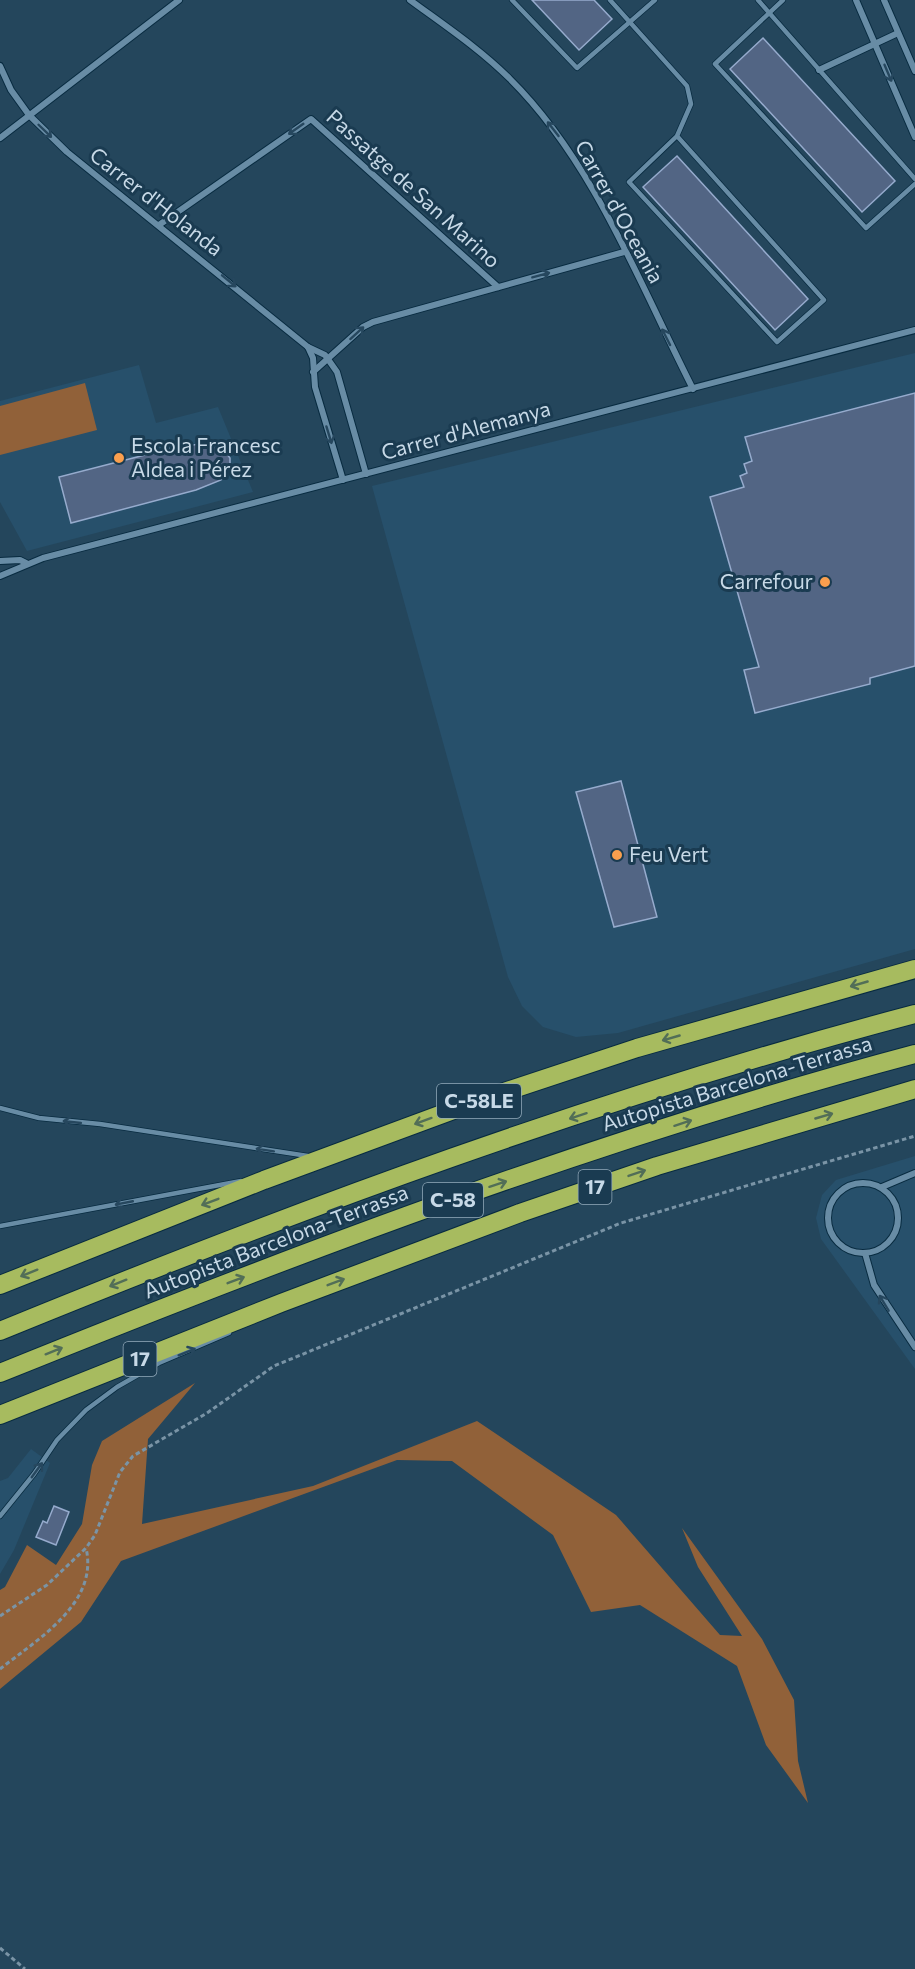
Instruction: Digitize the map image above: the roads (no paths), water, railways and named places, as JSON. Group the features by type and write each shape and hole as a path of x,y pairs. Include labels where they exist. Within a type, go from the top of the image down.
{"highway":[{"name":"C-58LE","path":"0,1285 323,1157 637,1048 915,969"},
{"name":"Autopista Barcelona-Terrassa","path":"0,1331 132,1277 466,1154 711,1073 915,1014"},
{"name":"Autopista Barcelona-Terrassa","path":"0,1373 148,1314 476,1191 725,1109 915,1054"},
{"name":"17","path":"0,1415 281,1303 520,1213 657,1166 915,1089"}],"street":[{"path":"0,138 179,0"},
{"name":"Carrer d'Oceania","path":"410,0 483,55 533,104 587,179 693,389"},
{"path":"856,0 915,137"},
{"path":"884,0 915,71"},
{"path":"819,70 876,46 898,33"},
{"name":"Carrer d'Holanda","path":"0,66 11,90 29,115 67,152 308,347 325,355 329,360"},
{"name":"Passatge de San Marino","path":"159,225 311,119 498,287"},
{"path":"313,372 363,327 373,322 624,252"},
{"name":"Carrer d'Alemanya","path":"0,576 26,563 915,330"},
{"path":"308,347 313,358 313,372 343,480"},
{"path":"329,360 345,396 366,474"},
{"name":"Carrer d'Alemanya","path":"0,561 20,560 26,563"},
{"path":"882,1187 915,1173"},
{"path":"868,1183 882,1187 891,1196 897,1207 897,1228 891,1240 881,1248 866,1253 851,1251 835,1238 828,1221 828,1212 836,1196 850,1185 868,1183"},
{"path":"866,1253 874,1286 915,1347"}],"lane":[{"path":"512,0 577,68 655,0"},
{"path":"610,0 687,86 691,104 676,136 629,182 777,342 824,300 676,136"},
{"path":"758,0 915,179"},
{"path":"783,0 715,64 866,228 915,184"},
{"path":"0,1108 39,1118 100,1124 297,1156 323,1157"},
{"path":"0,1226 215,1185 264,1180"},
{"path":"0,1516 34,1474 57,1440 99,1399 159,1363 218,1339 281,1303"}],"place":[{"name":"Escola Francesc Aldea i Pérez","path":"119,458"},
{"name":"Carrefour","path":"825,582"},
{"name":"Feu Vert","path":"617,855"}]}
